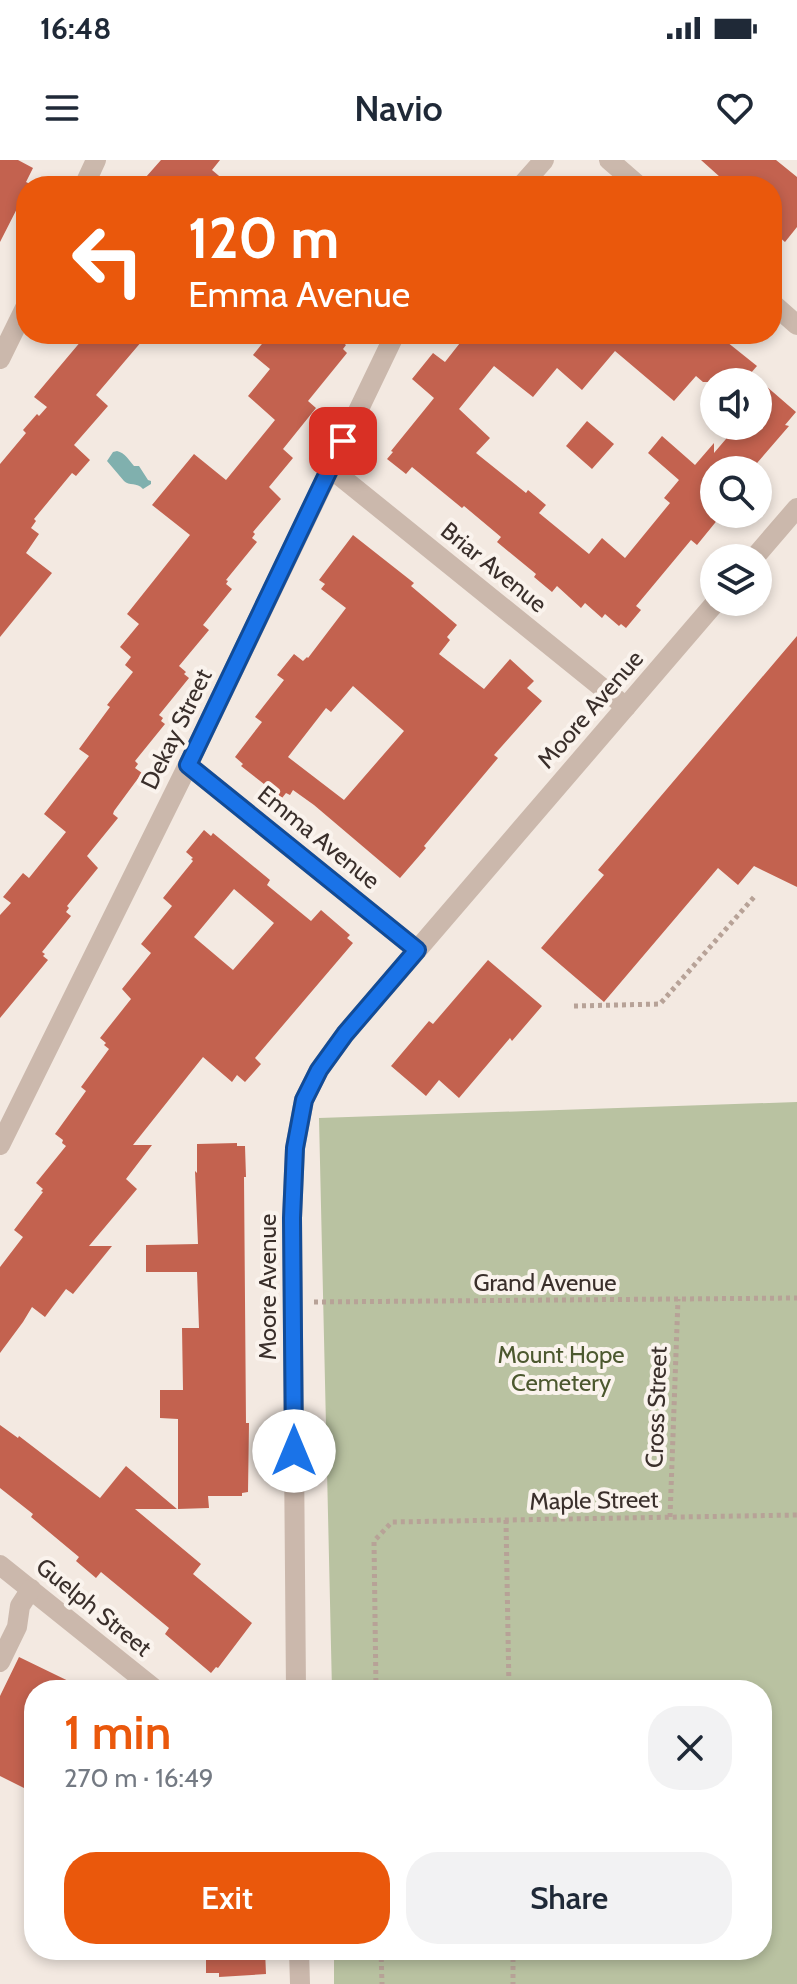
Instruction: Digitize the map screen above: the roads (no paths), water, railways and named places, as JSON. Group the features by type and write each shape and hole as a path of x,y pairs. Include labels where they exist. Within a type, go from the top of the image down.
{"street":[{"path":"530,176 544,160"},
{"path":"609,160 627,176"},
{"path":"0,359 16,326"},
{"name":"Dekay Street","path":"0,1145 188,765 390,344"},
{"name":"Briar Avenue","path":"330,468 626,707"},
{"path":"766,544 797,508"},
{"name":"Moore Avenue","path":"296,1680 292,1218 295,1148 304,1100 319,1070 345,1034 704,616"},
{"name":"Emma Avenue","path":"188,765 417,950"},
{"name":"Guelph Street","path":"0,1565 144,1680"},
{"path":"0,1662 17,1627 20,1606 31,1589"},
{"path":"299,1960 300,1984"}],"water":[{"path":"117,451 134,466 139,466 151,484 143,489 124,481 107,461"}],"park label":[{"name":"Mount Hope Cemetery","path":"561,1368"}]}
